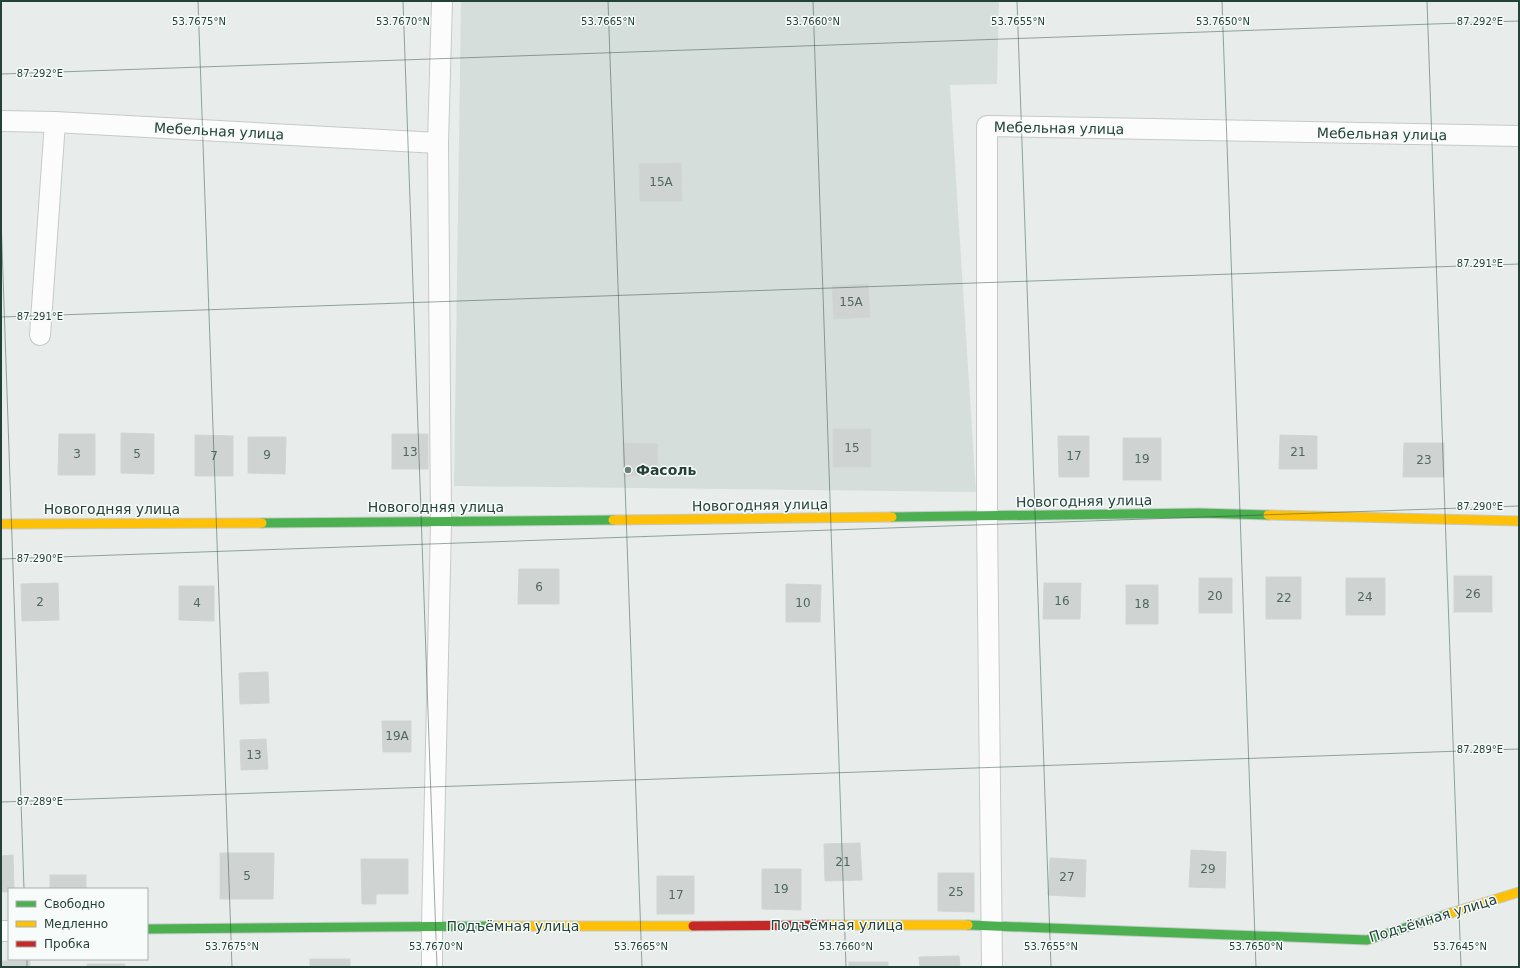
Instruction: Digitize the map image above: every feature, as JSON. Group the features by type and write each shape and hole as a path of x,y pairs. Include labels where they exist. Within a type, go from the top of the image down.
{"street":[{"path":"432,967 441,522 438,143 442,1"},
{"name":"Мебельная улица","path":"1,121 55,122 438,143"},
{"path":"40,335 55,122"},
{"name":"Мебельная улица","path":"988,516 987,126 1519,136"},
{"name":"Новогодняя улица","path":"1,524 441,522 1199,513 1519,520"},
{"path":"988,516 992,967"},
{"name":"Подъёмная улица","path":"148,930 432,926 992,924 1367,940 1519,892"}],"shaded area":[{"path":"461,1 999,1 997,84 950,85 976,492 454,486"}],"building":[{"path":"681,163 682,201 640,201 639,164"},
{"path":"868,284 870,317 834,319 832,286"},
{"path":"833,429 871,429 871,467 833,467"},
{"path":"121,433 154,434 154,474 121,473"},
{"path":"59,434 95,434 95,475 58,475"},
{"path":"392,434 428,434 428,469 392,469"},
{"path":"195,435 233,436 233,476 195,476"},
{"path":"1280,435 1317,436 1317,469 1279,469"},
{"path":"1058,436 1089,436 1089,477 1059,477"},
{"path":"248,437 286,437 285,474 248,473"},
{"path":"1123,438 1161,438 1161,480 1123,480"},
{"path":"623,443 658,444 657,476 623,476"},
{"path":"1404,443 1444,443 1444,477 1403,477"},
{"path":"519,569 559,569 559,604 518,604"},
{"path":"1454,576 1492,576 1492,612 1454,612"},
{"path":"1266,577 1301,577 1301,619 1266,619"},
{"path":"1199,578 1232,578 1232,613 1199,613"},
{"path":"1346,578 1385,578 1385,615 1346,615"},
{"path":"58,583 59,620 22,621 21,584"},
{"path":"1044,583 1081,583 1080,619 1043,619"},
{"path":"786,584 821,585 820,622 786,622"},
{"path":"1126,585 1158,585 1158,624 1126,624"},
{"path":"179,586 214,586 214,621 179,620"},
{"path":"268,672 269,703 240,704 239,673"},
{"path":"382,721 411,721 411,752 383,752"},
{"path":"266,739 268,769 241,770 240,740"},
{"path":"860,843 862,880 825,881 824,844"},
{"path":"1191,850 1226,852 1225,888 1189,887"},
{"path":"220,853 274,853 273,899 220,899"},
{"path":"13,855 14,888 8,888 8,892 1,892 1,856"},
{"path":"1050,858 1086,860 1085,897 1048,895"},
{"path":"361,859 408,859 408,894 376,894 376,904 362,904"},
{"path":"762,869 801,869 801,910 762,909"},
{"path":"938,873 974,873 974,912 938,911"},
{"path":"50,875 86,875 86,888 50,888"},
{"path":"657,876 694,876 694,914 657,914"},
{"path":"959,956 960,967 920,967 919,957"},
{"path":"310,959 350,959 350,967 310,967"},
{"path":"1,961 30,961 30,967 1,967"},
{"path":"849,962 888,962 888,967 849,967"},
{"path":"87,964 125,964 125,967 87,967"}],"traffic: fast":[{"path":"892,517 1199,513 1268,515"},
{"path":"262,523 613,520"},
{"path":"968,925 1367,940 1451,913"},
{"path":"148,929 495,926"}],"traffic: slow":[{"path":"1268,515 1519,521"},
{"path":"613,520 892,517"},
{"path":"1,524 262,523"},
{"path":"1451,913 1519,892"},
{"path":"827,925 968,925"},
{"path":"495,926 693,926"}],"traffic: jam":[{"path":"693,926 827,925"}],"place":[{"name":"Фасоль","path":"628,470"}]}
